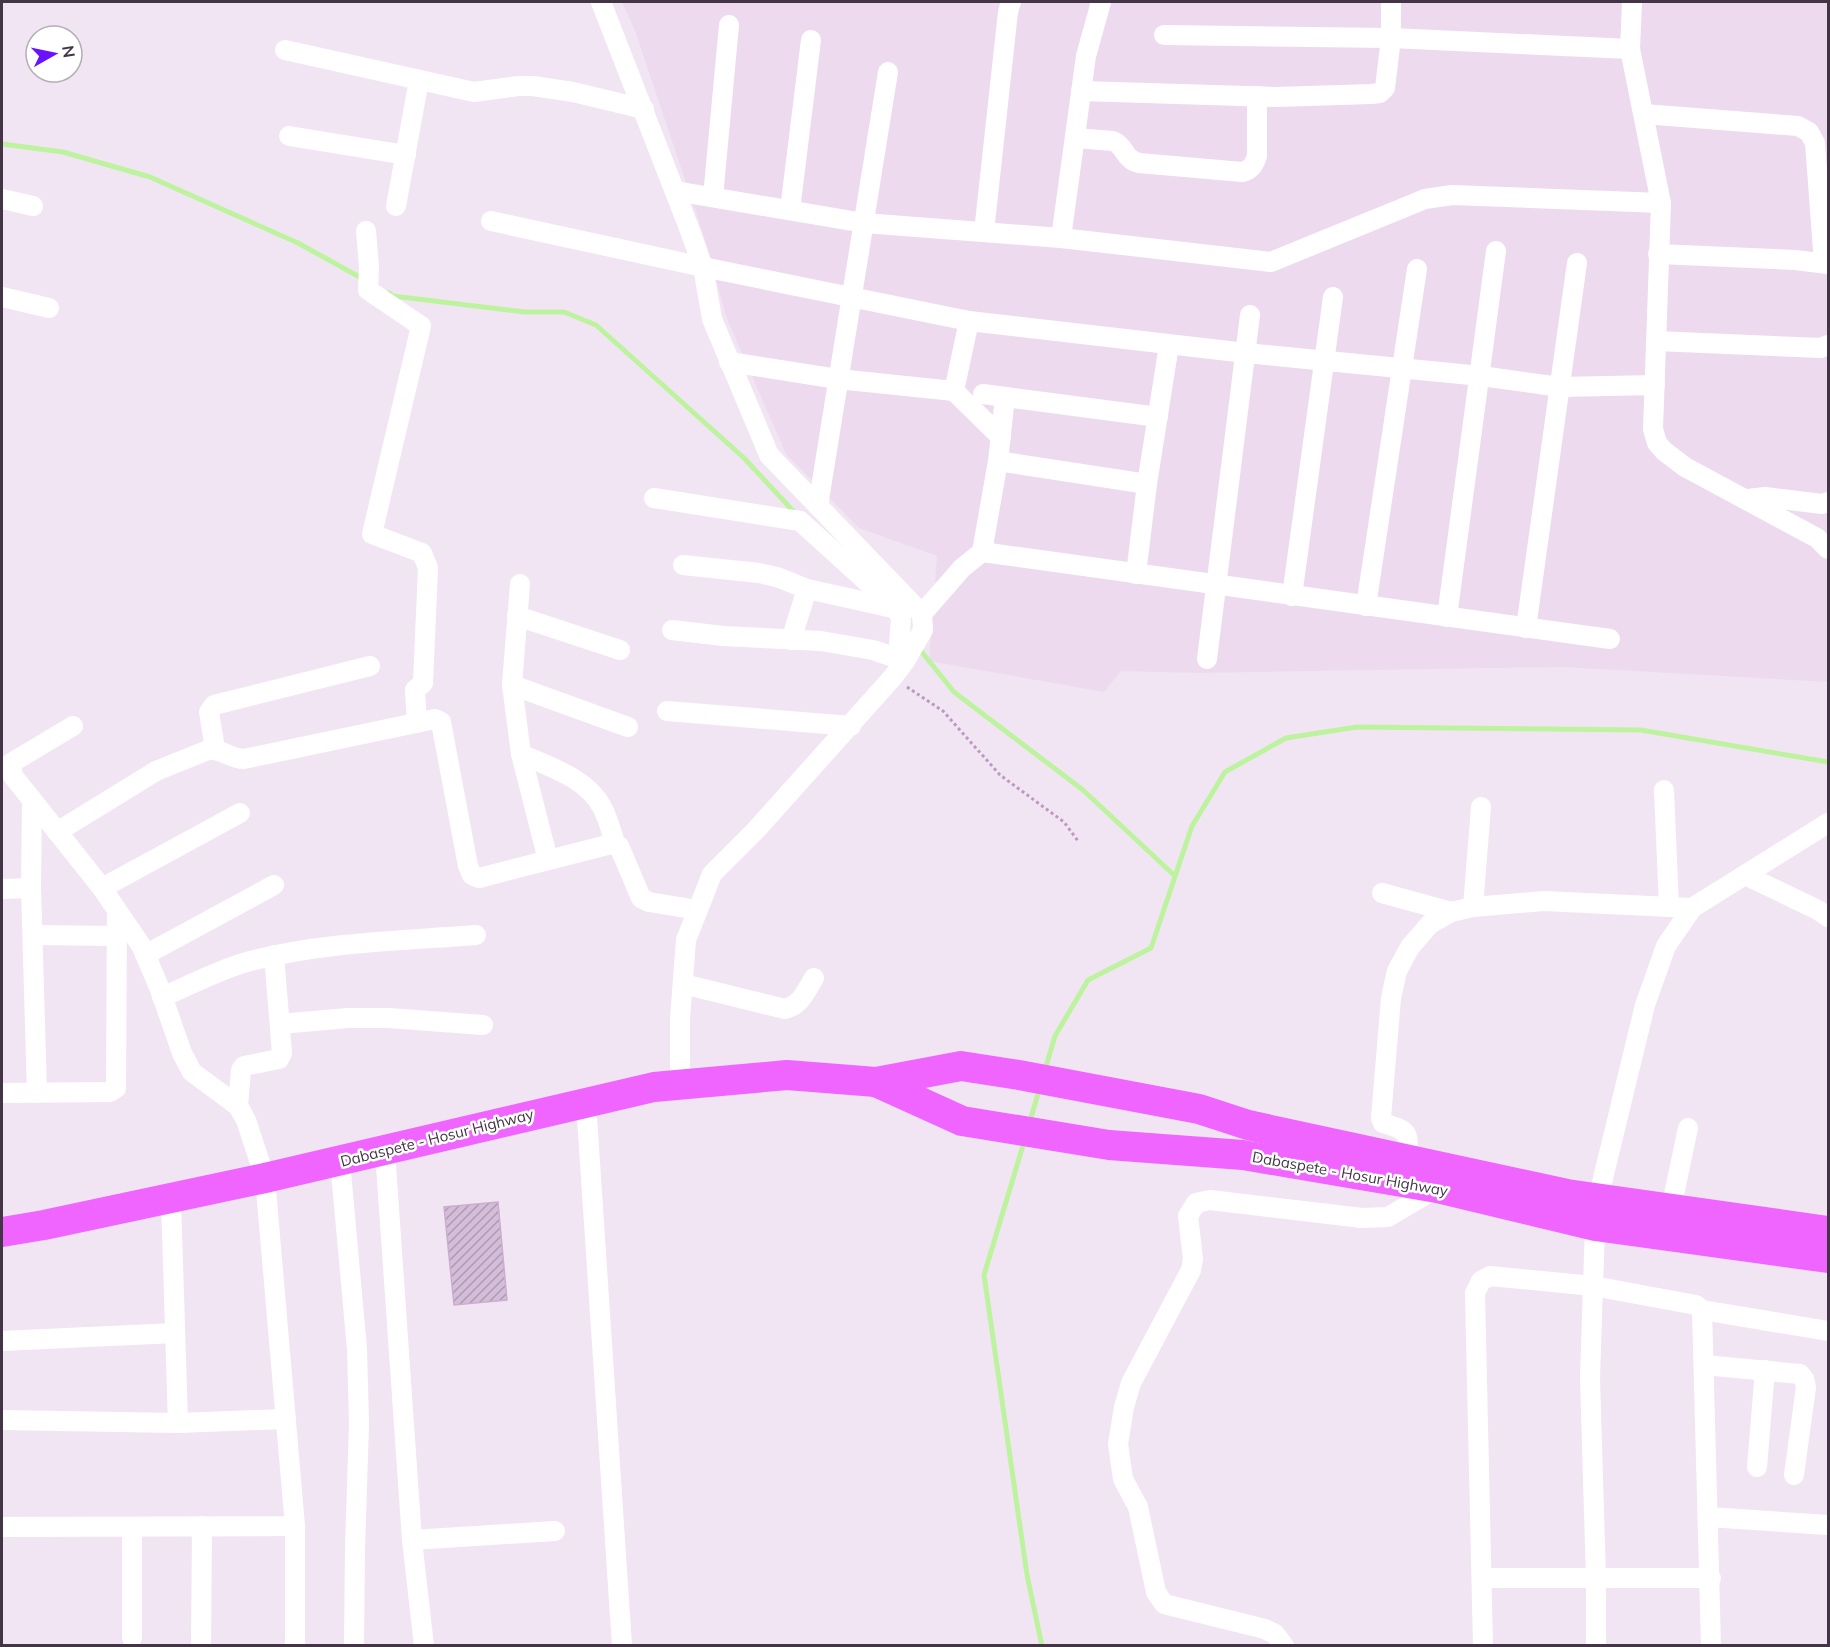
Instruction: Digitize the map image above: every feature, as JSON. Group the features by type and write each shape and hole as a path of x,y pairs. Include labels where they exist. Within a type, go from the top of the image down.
{"highway":[{"name":"Dabaspete - Hosur Highway","path":"2,1232 171,1199 654,1087 788,1075 876,1082 962,1066 1199,1109 1248,1125 1512,1184 1597,1213"},
{"name":"Dabaspete - Hosur Highway","path":"876,1082 962,1121 1109,1145 1243,1155 1597,1213 1828,1258"},
{"path":"1243,1155 1248,1125"},
{"path":"1597,1213 1671,1209 1828,1231"}],"street":[{"path":"601,2 675,191 702,267 712,320 769,455 923,622"},
{"path":"984,232 1008,12 1011,2"},
{"path":"1061,238 1086,56 1101,2"},
{"path":"1081,91 1257,96 1380,93 1385,88 1391,38 1391,2"},
{"path":"1632,2 1630,49 1661,203 1653,429 1657,443 1685,467 1823,543 1825,503 1765,496 1746,499"},
{"path":"713,197 729,25"},
{"path":"1164,35 1391,38 1630,49"},
{"path":"790,210 811,40"},
{"path":"285,50 474,92 533,86 573,92 644,110"},
{"path":"818,506 888,72"},
{"path":"396,206 419,80"},
{"path":"1074,138 1113,141 1118,143 1128,158 1139,163 1242,172 1249,170 1255,164 1257,156 1257,96"},
{"path":"1644,114 1798,126 1809,132 1815,143 1826,264 1796,260 1658,254"},
{"path":"289,136 405,154"},
{"path":"675,191 864,223 1061,238 1271,262 1425,199 1452,195 1661,203"},
{"path":"2,199 33,206"},
{"path":"491,221 702,267 969,321 1246,354 1481,376 1560,387 1655,385"},
{"path":"366,231 368,290 421,326 372,534 422,553 428,568 423,683 415,690 417,723"},
{"path":"1447,617 1496,252"},
{"path":"1526,628 1577,263"},
{"path":"1366,606 1417,269"},
{"path":"2,297 49,308"},
{"path":"1292,596 1333,297"},
{"path":"1207,658 1250,315"},
{"path":"954,391 969,321"},
{"path":"1656,341 1821,348 1828,345"},
{"path":"1136,574 1147,484 1170,345"},
{"path":"729,362 838,379 954,391 1001,437"},
{"path":"983,394 1158,417"},
{"path":"680,1084 682,984 686,940 712,874 756,830 851,726 901,664 923,622 962,568 981,552 998,461 1005,397"},
{"path":"998,461 1147,484"},
{"path":"654,498 800,521 896,608 900,618 901,664"},
{"path":"981,552 1610,639"},
{"path":"683,566 759,573 777,577 807,589 896,608"},
{"path":"520,584 512,685 521,754 548,860"},
{"path":"791,640 807,589"},
{"path":"517,616 620,650"},
{"path":"672,630 723,636 821,641 873,650 901,664"},
{"path":"215,749 209,712 214,705 370,666"},
{"path":"512,685 628,727"},
{"path":"667,711 851,726"},
{"path":"57,832 156,771 208,750 215,749 237,759 244,759 435,719 441,722 468,866 472,874 479,878 615,843"},
{"path":"73,726 11,763 13,776 102,888 142,947 182,1053 192,1072 238,1106 246,1120 265,1178 295,1526 295,1646"},
{"path":"521,754 564,774 587,788 602,806 615,843 619,846 641,898 649,902 698,910"},
{"path":"1664,790 1669,907"},
{"path":"32,800 37,1093"},
{"path":"1473,907 1481,807"},
{"path":"102,888 240,813"},
{"path":"1596,1646 1590,1378 1597,1213 1645,1005 1666,946 1692,908 1828,823"},
{"path":"1744,875 1828,917"},
{"path":"145,955 274,885"},
{"path":"2,889 32,888"},
{"path":"1382,893 1451,912"},
{"path":"1407,1160 1407,1134 1404,1130 1383,1123 1381,1118 1390,1023 1390,998 1397,971 1410,947 1430,924 1451,912 1473,907 1544,901 1692,908"},
{"path":"2,1093 110,1092 116,1088 117,912"},
{"path":"33,935 117,936"},
{"path":"162,997 244,963 274,955 339,945 476,935"},
{"path":"238,1106 241,1070 244,1066 279,1059 282,1053 274,955"},
{"path":"682,984 785,1009 799,1003 814,978"},
{"path":"280,1024 348,1018 389,1018 483,1025"},
{"path":"586,1102 621,1646"},
{"path":"1671,1209 1688,1128"},
{"path":"385,1151 412,1540 424,1646"},
{"path":"340,1161 357,1349 359,1424 354,1646"},
{"path":"1284,1646 1275,1634 1265,1629 1164,1604 1156,1592 1138,1507 1123,1479 1118,1444 1124,1407 1131,1383 1191,1270 1193,1259 1188,1216 1196,1203 1210,1200 1362,1218 1388,1217 1437,1188"},
{"path":"171,1199 178,1423"},
{"path":"1483,1646 1475,1293 1481,1281 1490,1276 1593,1286 1696,1305 1702,1310 1828,1331"},
{"path":"1702,1310 1712,1646"},
{"path":"2,1341 175,1333"},
{"path":"1704,1365 1800,1374 1806,1387 1794,1475"},
{"path":"1757,1467 1765,1370"},
{"path":"2,1420 178,1423 286,1419"},
{"path":"1708,1517 1828,1525"},
{"path":"201,1646 202,1526"},
{"path":"2,1527 295,1526"},
{"path":"132,1527 132,1638"},
{"path":"412,1540 555,1531"},
{"path":"1483,1578 1711,1578"}],"path":[{"path":"901,664 1000,775 1064,822 1078,841"}],"shaded area":[{"path":"622,2 1828,2 1828,682 1562,667 1199,673 1121,671 1104,692 929,661 937,556 859,528 786,454 727,319 703,233 635,31"}],"building":[{"path":"498,1202 507,1300 454,1305 444,1207"}],"waterway":[{"path":"2,144 63,152 150,177 298,243 365,280"},
{"path":"389,293 393,296 525,312 564,312 596,325 744,458 795,513"},
{"path":"917,646 954,692 1083,790 1175,876"},
{"path":"1045,1070 1055,1036 1088,980 1151,948 1192,826 1225,772 1286,738 1357,727 1641,730 1828,762"},
{"path":"1030,1121 1040,1087"},
{"path":"1024,1142 984,1275 1027,1575 1042,1646"}]}
